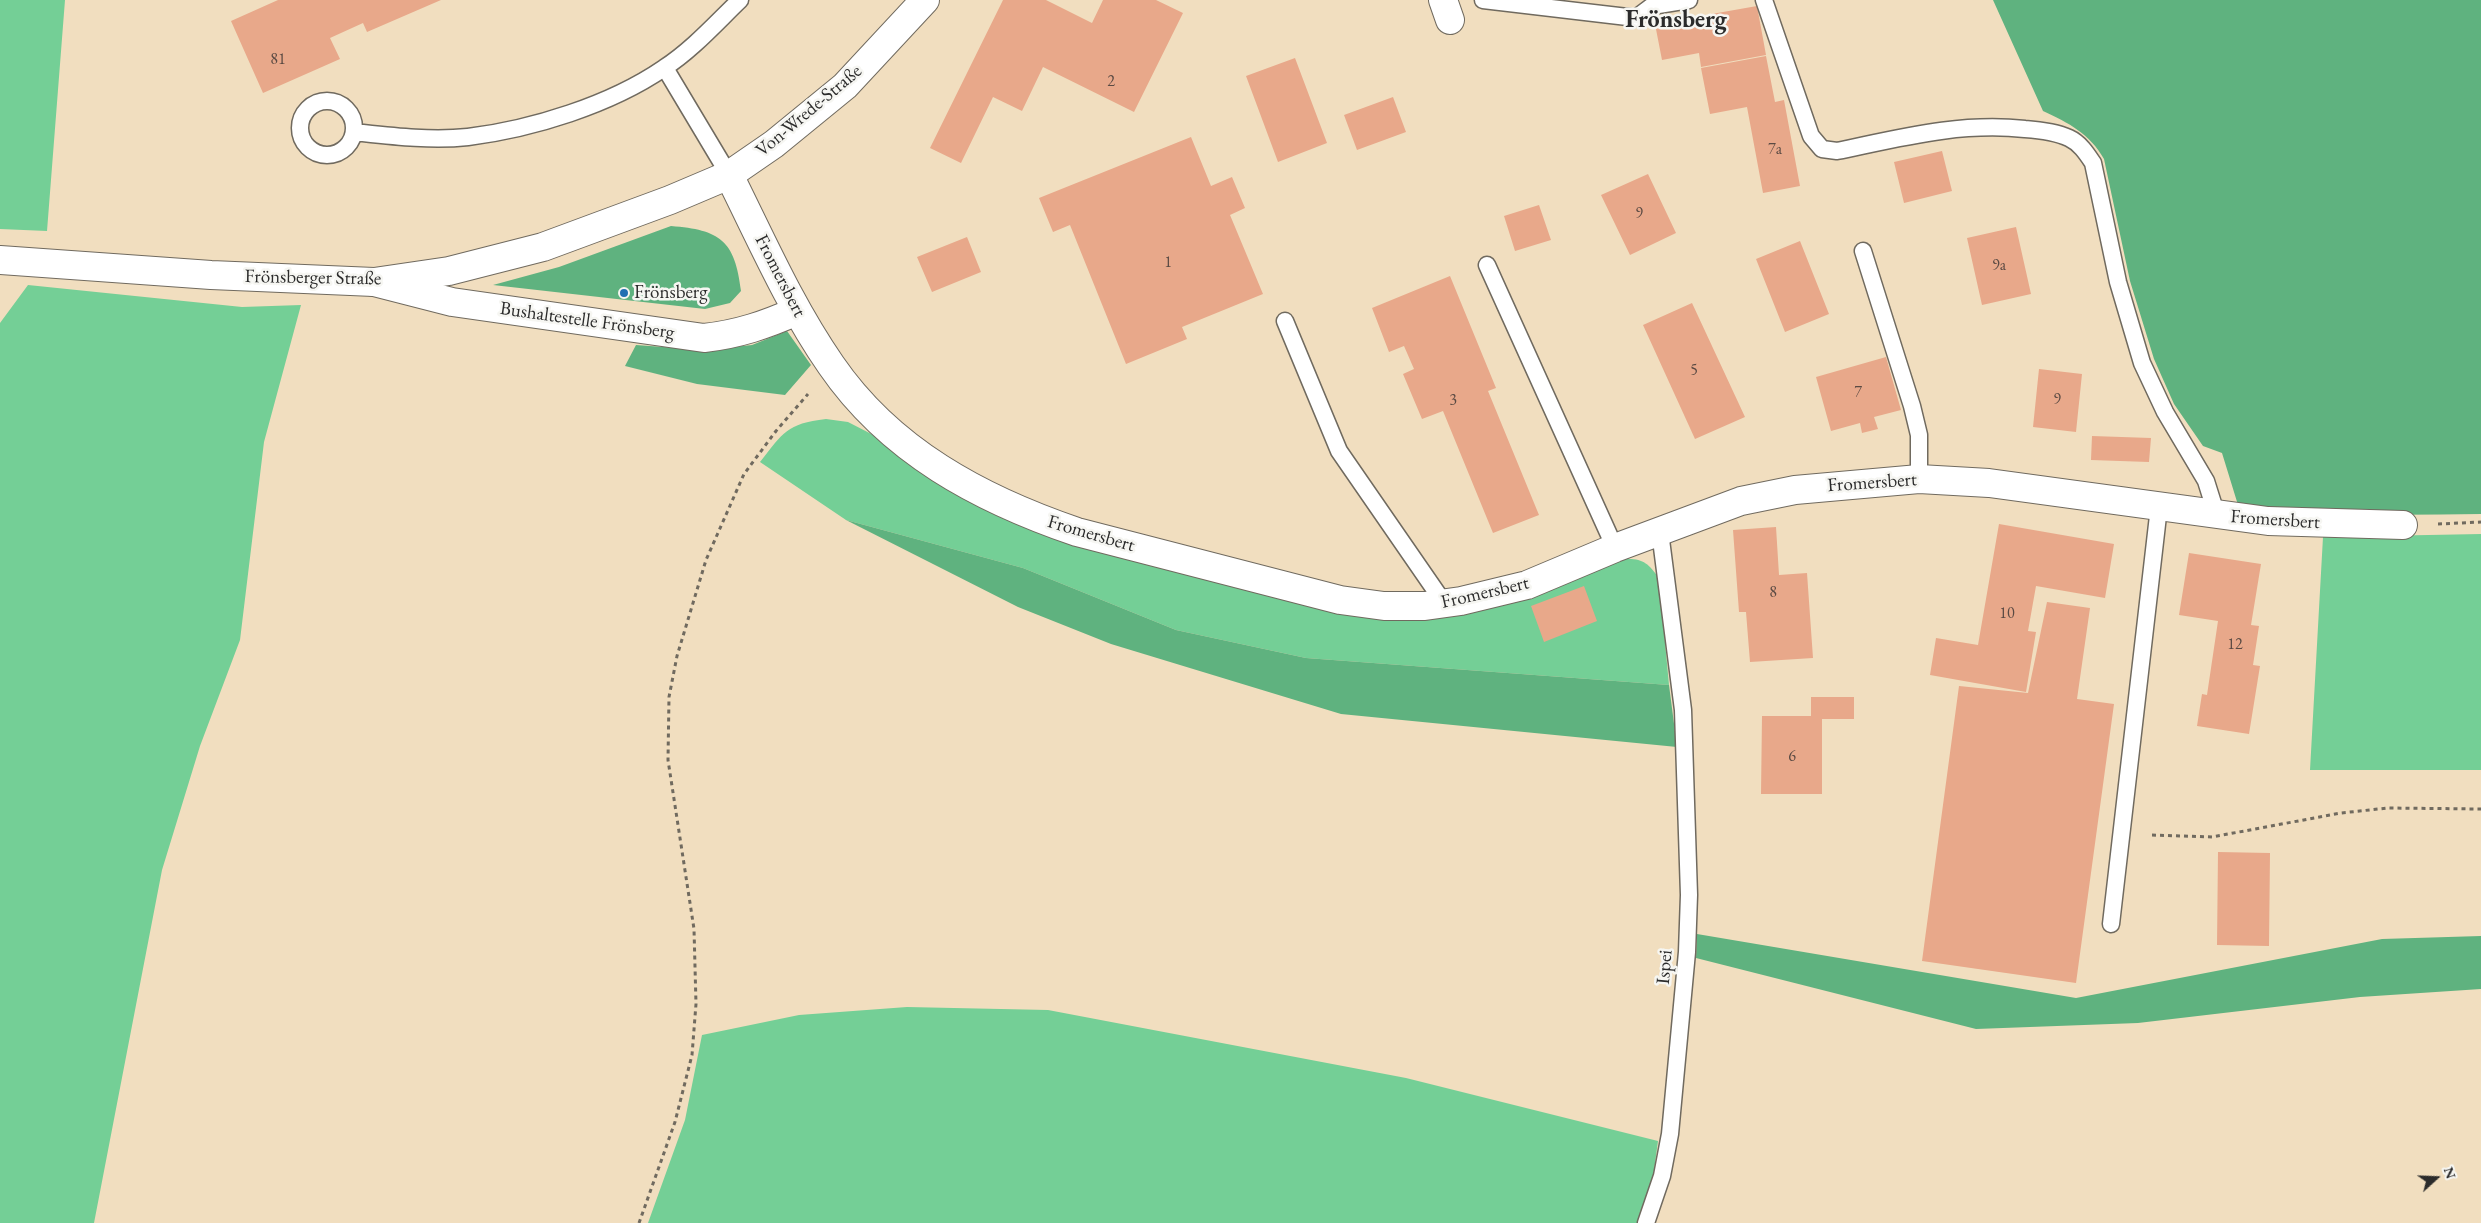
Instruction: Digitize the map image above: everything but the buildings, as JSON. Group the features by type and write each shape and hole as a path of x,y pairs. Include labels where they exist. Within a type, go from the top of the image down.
{"street":[{"name":"Von-Wrede-Straße","path":"729,175 774,144 846,86 925,0"},
{"name":"Frönsberger Straße","path":"0,260 211,275 374,282 449,271 543,247 670,200 729,175"},
{"name":"Fromersbert","path":"729,175 798,311 832,367 863,403 918,454 988,497 1035,518 1077,532 1340,600 1384,606 1425,606 1444,603 1527,585 1615,548 1741,501 1777,494 1919,479 1989,484 2217,516 2268,521 2403,525"},
{"name":"Bushaltestelle Frönsberg","path":"374,282 452,302 704,338 737,334 766,325 798,311"}],"lane":[{"path":"354,132 436,138 467,137 506,130 549,119 604,100 641,83 665,68 740,0"},
{"path":"1483,0 1636,18 1652,6 1690,0"},
{"path":"1764,0 1811,136 1822,149 1837,151 1952,128 2000,126 2038,130 2070,139 2084,150 2093,163 2118,282 2142,363 2165,412 2192,454 2206,481 2217,516"},
{"path":"665,68 729,175"},
{"path":"1863,251 1912,406 1919,435 1919,479"},
{"path":"1487,265 1615,548"},
{"path":"1285,321 1339,451 1444,603"},
{"path":"2111,924 2159,507"},
{"name":"Ispei","path":"1646,1223 1662,1176 1670,1134 1687,952 1689,895 1683,710 1660,532"}],"path":[{"path":"639,1223 677,1113 692,1055 696,1004 694,929 668,760 669,697 677,656 706,560 744,474 776,431 832,367"},
{"path":"2403,525 2481,522"},
{"path":"2121,832 2178,837 2212,837 2341,813 2388,808 2481,809"}],"green space":[{"path":"0,0 65,0 47,231 0,229"},
{"path":"1993,0 2481,0 2481,514 2390,515 2298,512 2238,505 2222,453 2203,446 2174,404 2154,359 2130,281 2104,159 2092,143 2078,130 2043,111"},
{"path":"671,226 702,231 713,235 729,249 738,274 741,291 730,303 705,309 493,285 559,267"},
{"path":"28,285 242,307 301,305 264,442 240,640 200,746 162,870 94,1223 0,1223 0,323"},
{"path":"787,331 811,365 785,395 697,384 625,366 636,345 705,350 752,345"},
{"path":"826,419 848,422 883,440 975,503 1021,525 1143,563 1370,616 1624,559 1636,559 1645,562 1659,578 1669,685 1306,658 1176,630 1023,568 846,520 760,462 787,431 802,424"},
{"path":"846,520 1023,568 1176,630 1306,658 1669,685 1677,747 1341,714 1111,644 1018,607"},
{"path":"2481,534 2481,770 2310,770 2323,537"},
{"path":"1697,934 2076,998 2382,939 2481,936 2481,989 2360,997 2138,1023 1976,1029 1696,958"},
{"path":"907,1007 1048,1010 1406,1078 1658,1141 1653,1178 1638,1223 648,1223 685,1120 702,1035 799,1015"}],"place":[{"name":"Frönsberg","path":"624,293"}],"district":[{"name":"Frönsberg","path":"1676,20"}]}
